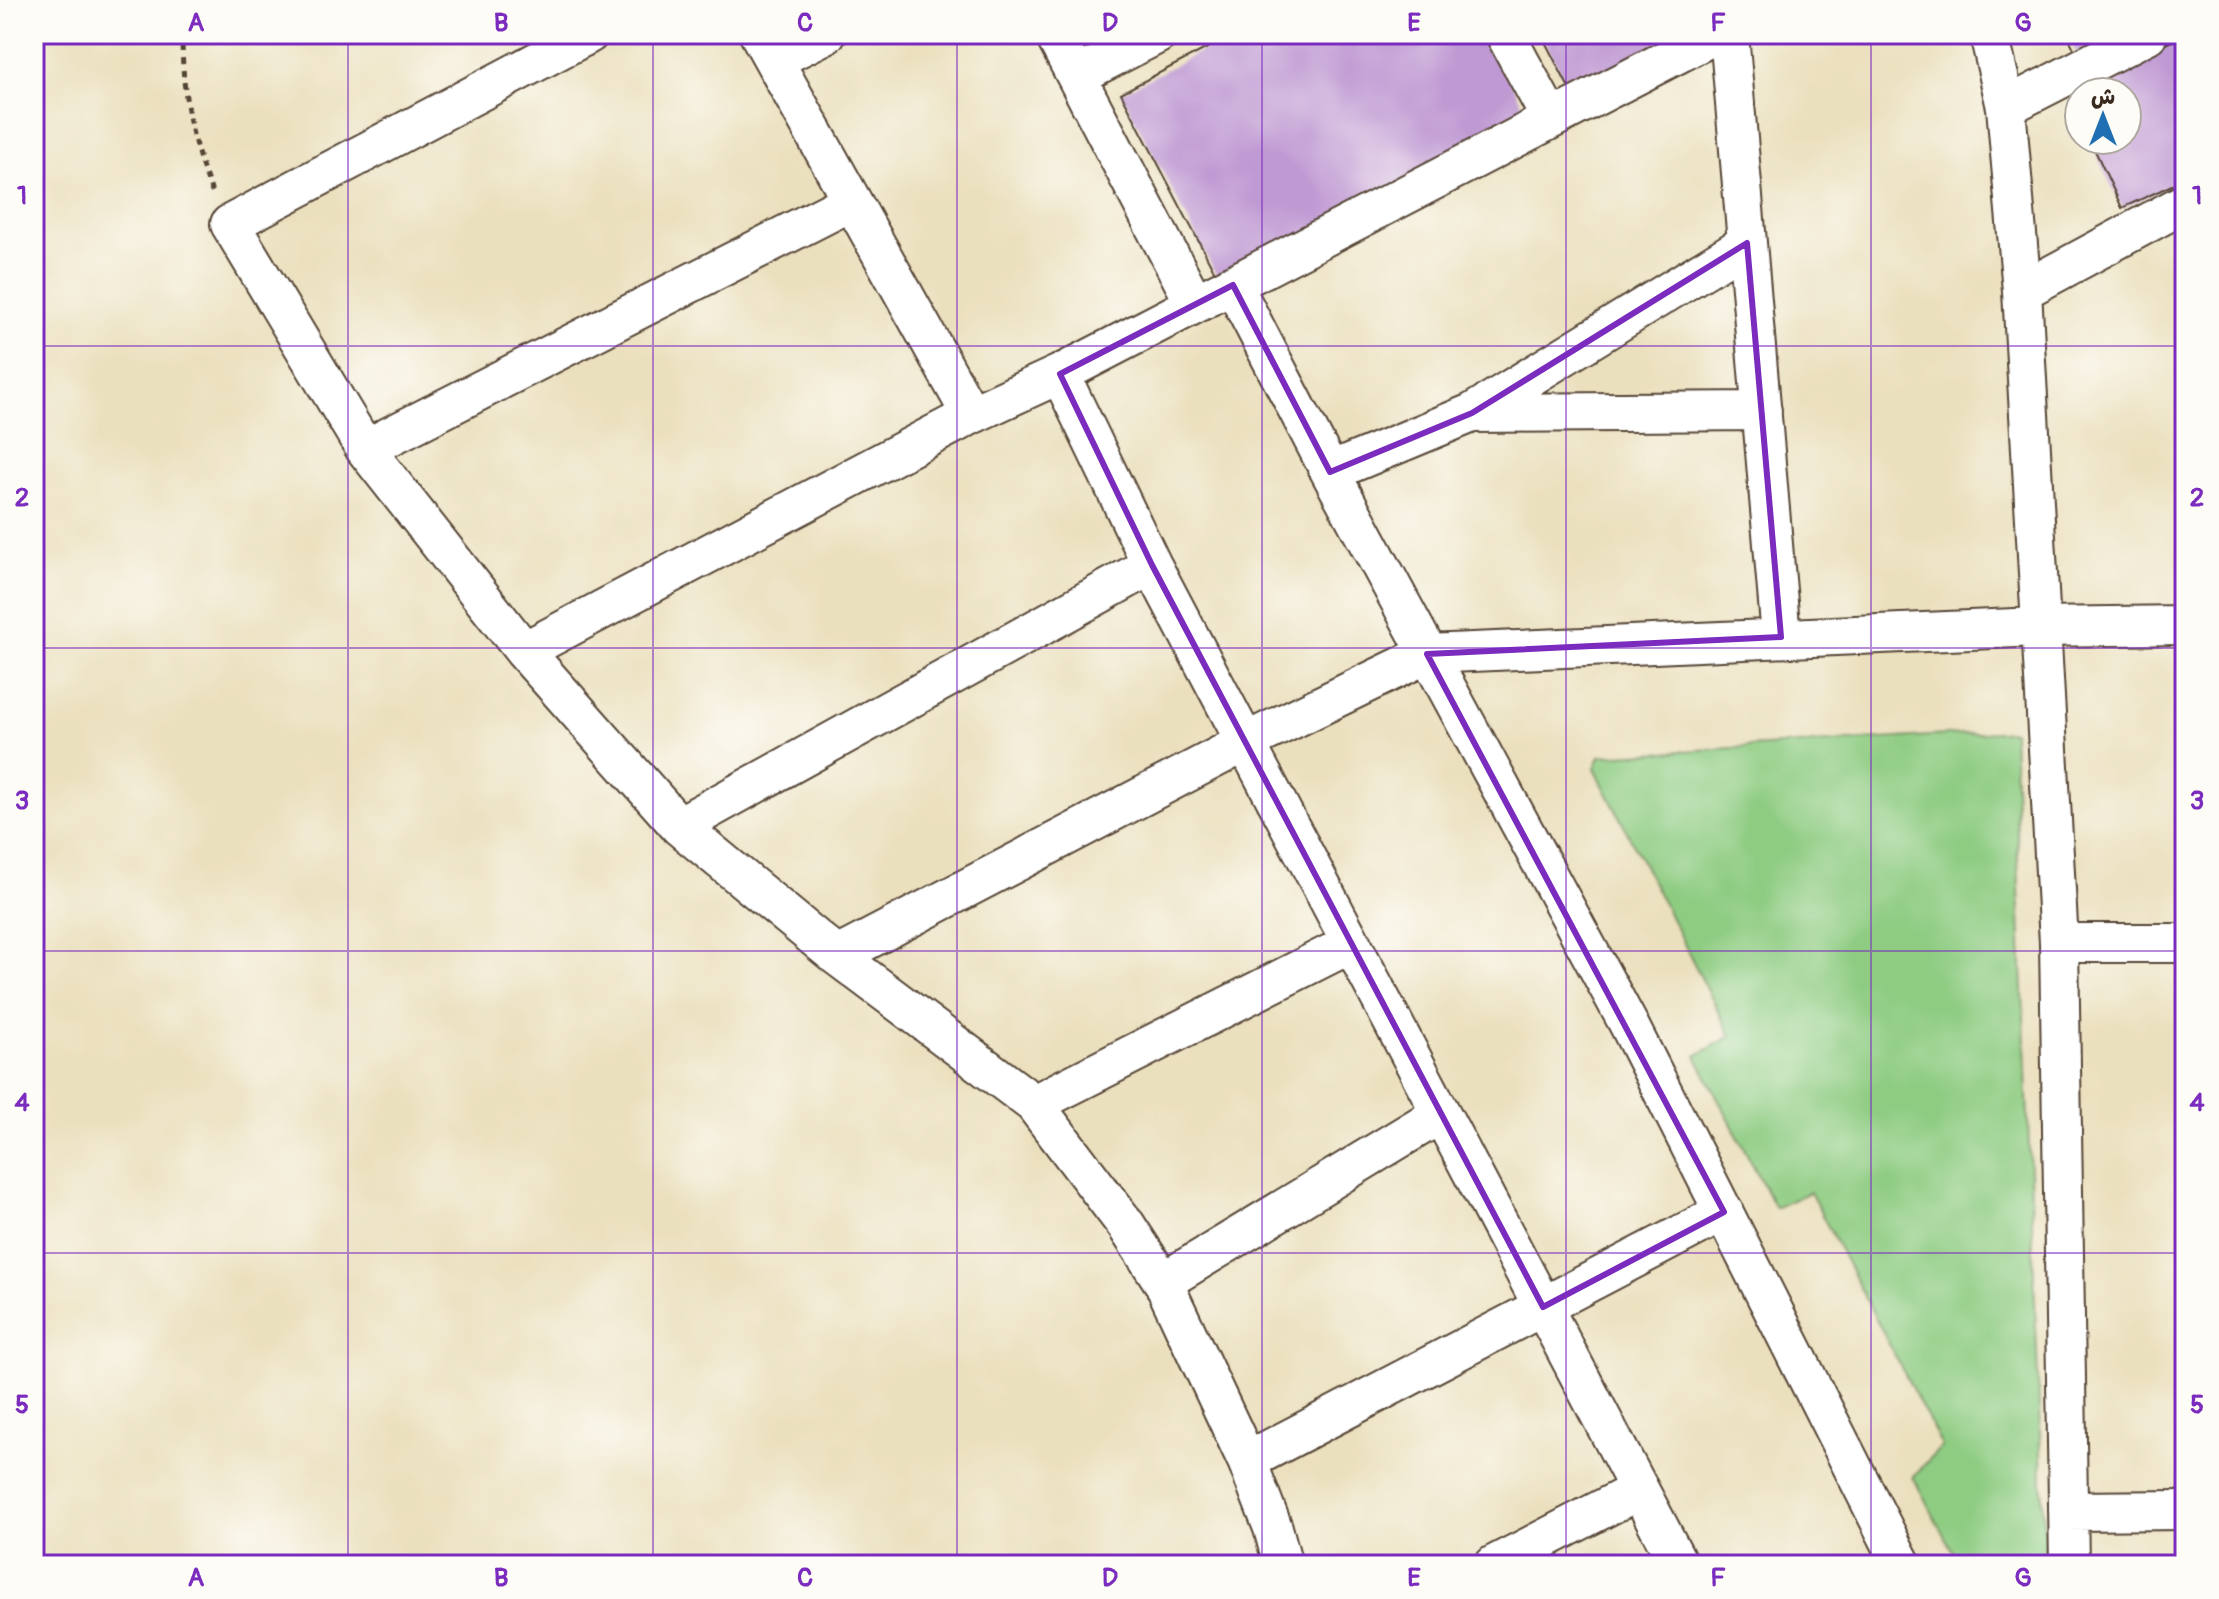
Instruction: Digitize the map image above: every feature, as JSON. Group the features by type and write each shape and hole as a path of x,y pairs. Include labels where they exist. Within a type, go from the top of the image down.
{"street":[{"path":"589,34 230,224 365,449 524,651 679,826 837,956 1034,1104 1126,1225 1163,1282 1247,1461 1273,1528 1283,1565"},
{"path":"826,34 767,47 850,202 971,415"},
{"path":"1054,34 1195,304"},
{"path":"1076,76 1158,34"},
{"path":"1505,34 1551,119"},
{"path":"524,651 971,415 1060,374 1716,34"},
{"path":"1729,34 1781,637"},
{"path":"1989,34 2006,107 2022,291 2038,627 2059,943 2069,1565"},
{"path":"2006,107 2148,34"},
{"path":"365,449 850,202"},
{"path":"2022,291 2185,203"},
{"path":"1330,472 1472,413 1747,243"},
{"path":"1233,285 1427,654 1621,1011 1902,1565"},
{"path":"1060,374 1152,565 1679,1565"},
{"path":"1472,413 1762,411"},
{"path":"679,826 1152,565"},
{"path":"837,956 1246,742 1427,654 2038,627 2185,625"},
{"path":"2059,943 2185,943"},
{"path":"1034,1104 1350,944"},
{"path":"1163,1282 1440,1114"},
{"path":"1247,1461 1724,1212"},
{"path":"1494,1565 1639,1490"},
{"path":"2068,1511 2185,1510"}],"path":[{"path":"182,34 182,86 195,152 230,224"}],"highlighted area":[{"path":"1747,243 1781,637 1427,654 1724,1212 1543,1307 1152,565 1060,374 1233,285 1330,472 1472,413"}],"green space":[{"path":"2013,731 2045,1560 2043,1565 1960,1565 1913,1477 1942,1446 1810,1192 1775,1208 1696,1056 1731,1036 1595,769 1600,756"}],"building":[{"path":"1234,34 1485,34 1532,122 1221,284 1121,93"},
{"path":"1541,34 1681,34 1571,92"},
{"path":"2067,34 2116,34 2076,53"},
{"path":"2185,35 2185,179 2122,208 2098,156 2143,156 2143,76 2095,76"}]}
